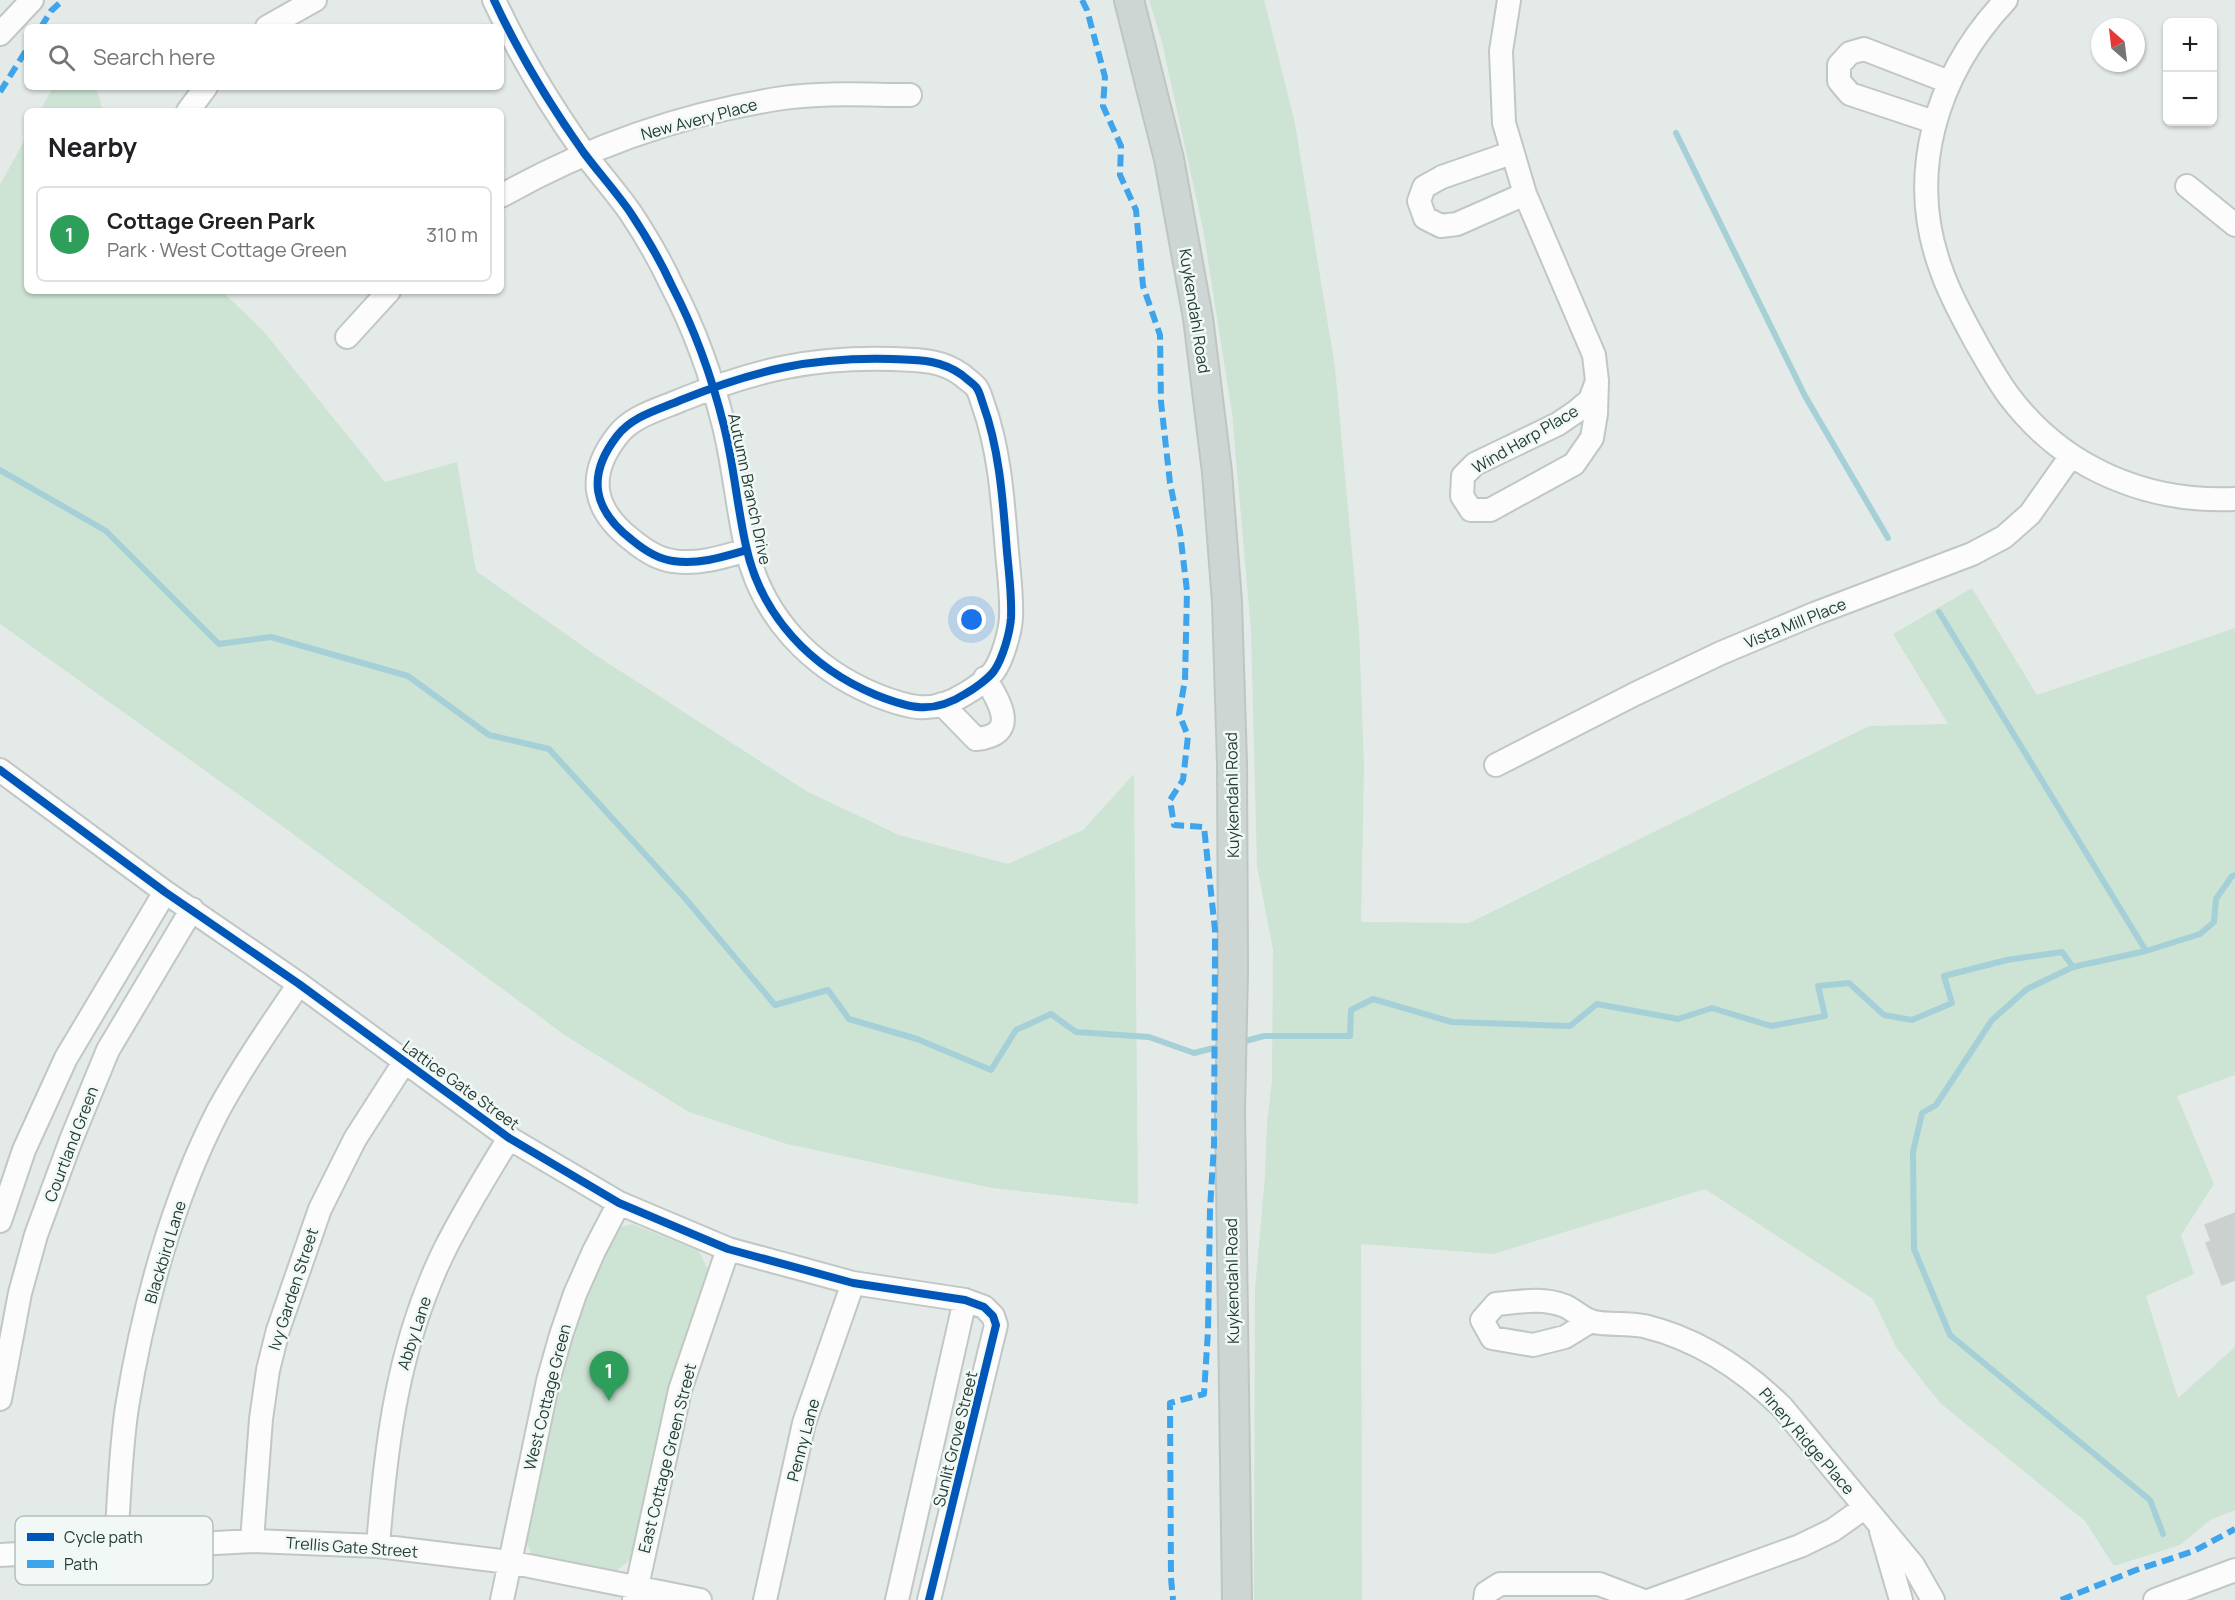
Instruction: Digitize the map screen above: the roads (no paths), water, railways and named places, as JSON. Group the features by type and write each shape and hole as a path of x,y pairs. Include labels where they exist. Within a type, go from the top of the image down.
{"main road":[{"name":"Kuykendahl Road","path":"1129,0 1169,159 1198,318 1217,472 1228,614 1232,763 1233,971 1230,1111 1237,1600"}],"street":[{"path":"0,34 32,0"},
{"path":"272,24 315,0"},
{"name":"Autumn Branch Drive","path":"494,0 528,69 585,154 628,209 653,248 694,333 713,387 729,447 747,550 759,589 794,641 832,673 900,705 921,709 964,695 994,671 1010,634 1011,611 1005,520 991,426 976,386 950,366 929,360 855,358 787,366 713,387"},
{"name":"Wind Harp Place","path":"1509,0 1501,51 1504,123 1525,194 1594,355 1598,381 1596,414 1592,438 1574,464 1490,510 1472,510 1462,496 1463,476 1475,464 1558,424 1577,411 1590,400 1598,381"},
{"path":"2006,0 1974,37 1949,82 1934,122 1928,158 1927,202 1930,229 1942,273 1960,314 2008,395 2054,444 2071,456 2108,477 2160,494 2187,499 2235,500"},
{"path":"1934,122 1850,94 1839,81 1839,65 1850,53 1864,49 1949,82"},
{"path":"190,108 204,90"},
{"name":"New Avery Place","path":"504,194 585,154 692,118 774,100 820,96 910,95"},
{"path":"1511,153 1442,177 1424,187 1419,201 1425,218 1441,226 1457,224 1525,194"},
{"path":"2187,186 2235,225"},
{"path":"346,337 387,294"},
{"path":"713,387 636,419 619,433 600,461 597,495 615,527 647,552 670,561 693,562 747,550"},
{"name":"Vista Mill Place","path":"1496,765 1721,653 1814,614 1972,554 2004,537 2030,514 2071,456"},
{"path":"942,704 976,739 985,738 994,733 1002,726 1004,716 1002,706 986,678"},
{"name":"Lattice Gate Street","path":"0,770 165,892 299,984 509,1138 619,1203 728,1249 852,1283 965,1300"},
{"path":"36,1235 0,1222 24,1150 66,1058 165,892"},
{"name":"Courtland Green","path":"0,1399 20,1293 36,1235 71,1140 108,1050 192,909"},
{"name":"Blackbird Lane","path":"118,1516 120,1471 127,1408 141,1332 162,1252 187,1181 218,1112 262,1038 299,984"},
{"name":"Ivy Garden Street","path":"252,1540 261,1419 268,1370 278,1330 320,1209 355,1139 405,1061"},
{"name":"Abby Lane","path":"378,1546 383,1478 395,1396 416,1323 444,1251 509,1138"},
{"name":"West Cottage Green","path":"502,1600 548,1381 561,1335 584,1272 619,1203"},
{"name":"East Cottage Green Street","path":"635,1593 680,1390 728,1249"},
{"name":"Penny Lane","path":"765,1600 804,1423 852,1283"},
{"name":"Sunlit Grove Street","path":"897,1600 965,1300 984,1306 993,1316 996,1325 929,1600"},
{"name":"Pinery Ridge Place","path":"1591,1322 1642,1326 1668,1333 1694,1343 1740,1370 1782,1407 1913,1565 1933,1600"},
{"path":"1651,1600 1800,1546 1833,1530 1864,1508"},
{"name":"Pinery Ridge Place","path":"1880,1527 1901,1600"},
{"name":"Trellis Gate Street","path":"213,1542 252,1540 378,1546 509,1562 635,1593 700,1600"},
{"name":"Trellis Gate Street","path":"0,1555 15,1554"},
{"path":"2155,1600 2235,1570"},
{"path":"1485,1600 1486,1593 1500,1584 1520,1583 1599,1584 1641,1600"}],"waterway":[{"path":"1676,133 1805,396 1888,538"},
{"path":"0,470 106,531 219,644 271,637 408,676 489,735 549,749 684,897 775,1005 828,990 849,1019 917,1039 991,1070 1016,1030 1051,1014 1076,1032 1149,1037 1194,1053 1222,1046"},
{"path":"1939,612 2146,951"},
{"path":"1238,1043 1264,1036 1350,1036 1351,1010 1373,999 1452,1022 1570,1026 1597,1004 1678,1019 1712,1008 1771,1026 1825,1016 1818,986 1849,983 1884,1015 1912,1020 1952,1003 1944,976 2007,960 2062,952 2073,967 2146,951 2200,934 2214,922 2216,899 2235,875"},
{"path":"2073,967 2027,989 1992,1020 1936,1105 1922,1113 1913,1152 1914,1249 1950,1335 2150,1500 2163,1534"}],"place":[{"name":"Cottage Green Park","path":"609,1401"}]}
